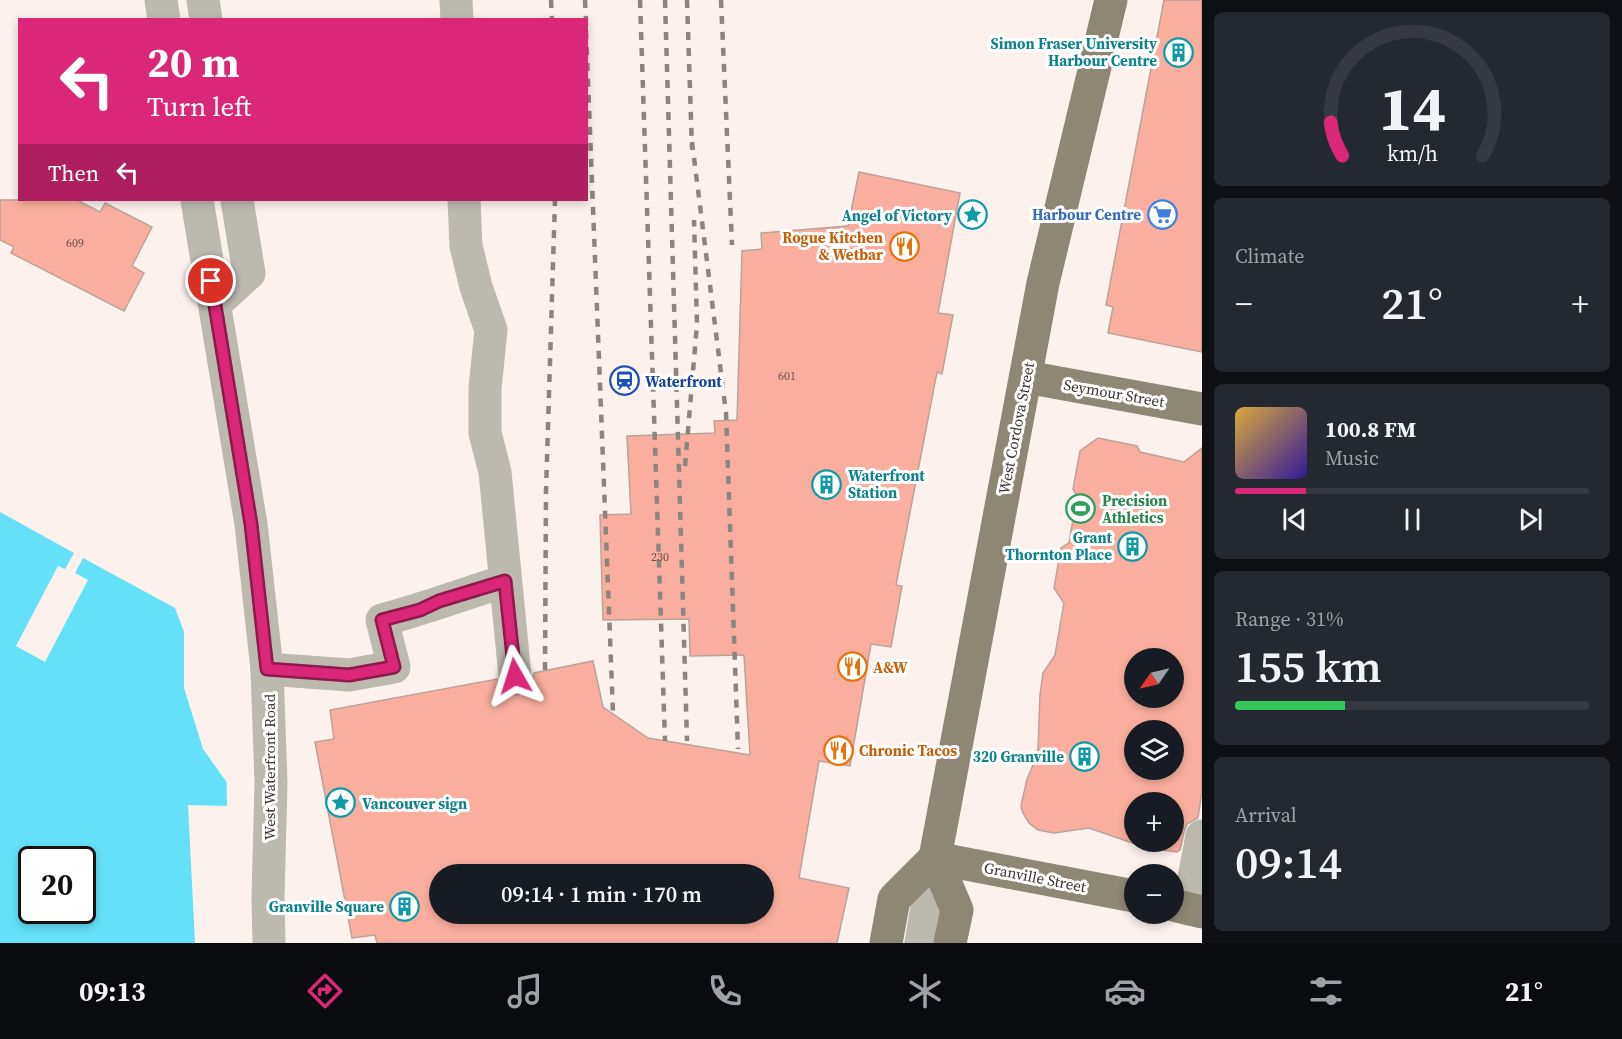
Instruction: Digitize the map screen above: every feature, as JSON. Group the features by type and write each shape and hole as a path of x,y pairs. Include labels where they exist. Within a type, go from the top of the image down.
{"main road":[{"name":"West Cordova Street","path":"935,858 1043,283 1111,0"},
{"name":"Seymour Street","path":"1026,377 1202,409"},
{"name":"Granville Street","path":"935,858 1124,894"},
{"path":"886,943 894,899 935,858 957,910 950,943"}],"street":[{"path":"161,0 164,18"},
{"path":"203,0 206,18"},
{"path":"456,0 457,18"},
{"name":"West Waterfront Road","path":"197,201 251,524 267,669 272,783 268,897 269,943"},
{"path":"215,304 249,273 237,201"},
{"path":"464,201 466,246 476,287 491,330 485,387 485,433 495,472 515,676"},
{"path":"267,669 349,675 394,667 382,620 420,610 439,601 505,581"},
{"path":"1188,908 1202,836"},
{"path":"921,943 935,858"}],"water":[{"path":"0,482 187,579 226,739 227,806 188,805 195,943 0,943"}],"pier":[{"path":"0,0 83,0 74,18 18,18 18,121 0,151"},
{"path":"0,479 189,577 205,635 220,633 223,636 230,787 203,749 184,688 184,632 175,608 83,558 75,573 88,580 45,662 16,646 58,566 65,569 74,553 0,512"}],"building":[{"name":"Harbour Centre","path":"1164,0 1202,0 1202,352 1108,333 1113,307 1106,305"},
{"path":"859,172 960,193 938,313 953,315 942,374 937,372 896,585 902,586 891,647 871,644 850,766 819,761 799,878 849,888 837,943 377,943 375,935 352,938 315,742 334,739 330,710 497,679 500,687 507,693 517,695 526,691 532,684 534,673 593,661 603,707 648,738 750,755 744,655 690,656 689,619 603,620 600,515 631,514 627,436 715,433 714,421 737,420 742,251 762,249 761,233 848,226"},
{"path":"0,200 79,201 100,212 105,203 152,227 132,266 144,273 124,311 11,253 14,247 0,240"},
{"path":"1098,438 1137,446 1140,452 1184,462 1202,448 1202,791 1198,818 1187,824 1184,832 1184,792 1124,792 1124,840 1089,828 1054,833 1038,830 1029,823 1023,813 1021,806 1027,779 1038,749 1043,673 1055,655 1064,603 1054,588 1061,548 1069,543 1077,496 1073,489 1080,451"}],"railway":[{"path":"551,0 552,18"},
{"path":"585,0 586,18"},
{"path":"640,0 665,741"},
{"path":"665,0 687,741"},
{"path":"687,0 692,149"},
{"path":"721,0 732,245"},
{"path":"588,82 613,713"},
{"path":"692,142 726,413 738,749"},
{"path":"545,670 546,491 555,201"},
{"path":"685,466 697,324 694,220"}],"place":[{"name":"Simon Fraser University Harbour Centre","path":"1178,52"},
{"name":"Harbour Centre","path":"1162,214"},
{"name":"Angel of Victory","path":"973,215"},
{"name":"Rogue Kitchen & Wetbar","path":"904,246"},
{"name":"Waterfront","path":"624,381"},
{"name":"Waterfront Station","path":"827,484"},
{"name":"Precision Athletics","path":"1081,509"},
{"name":"Grant Thornton Place","path":"1133,546"},
{"name":"A&W","path":"852,667"},
{"name":"Chronic Tacos","path":"838,750"},
{"name":"320 Granville","path":"1085,756"},
{"name":"Vancouver sign","path":"341,803"},
{"name":"Granville Square","path":"405,906"}],"route":[{"path":"211,281 251,524 267,669 349,675 394,667 382,620 420,610 439,601 505,581 515,676"}]}
